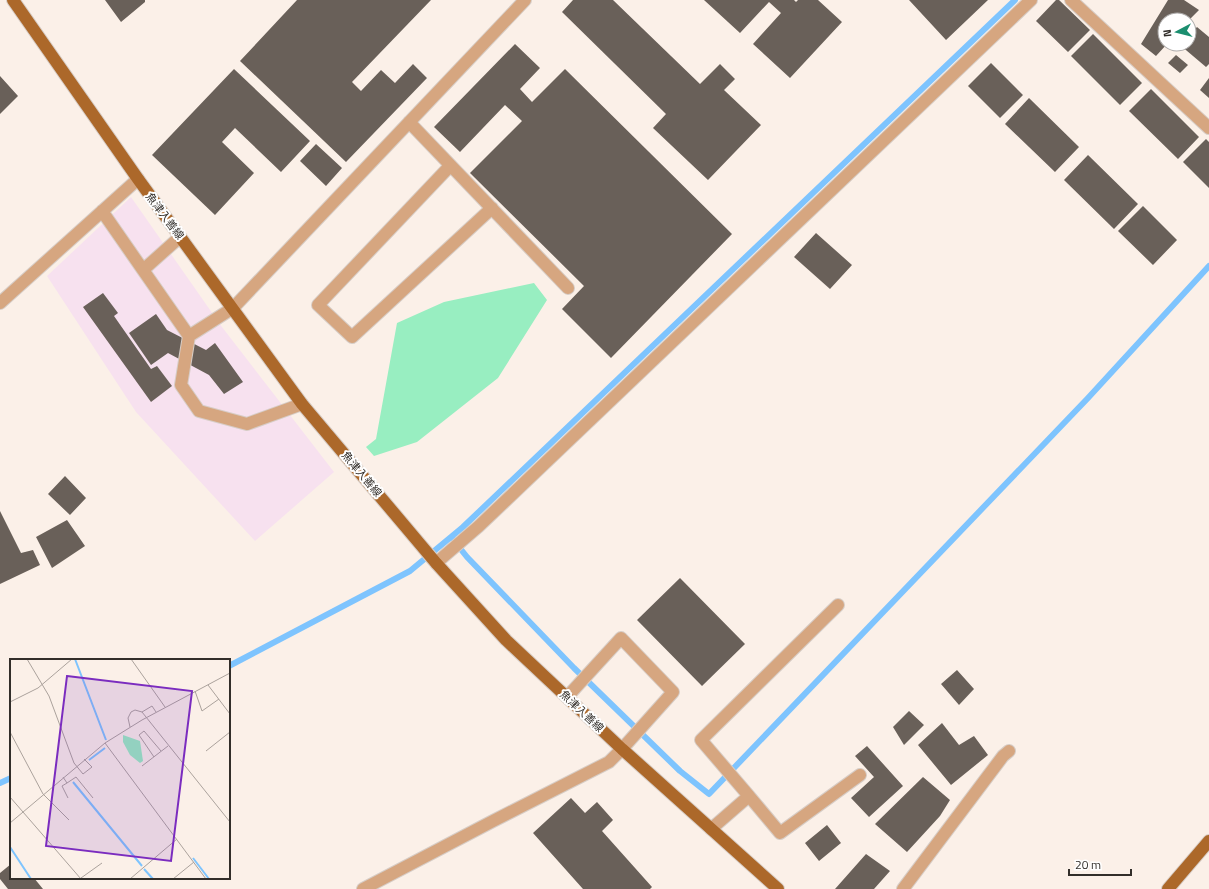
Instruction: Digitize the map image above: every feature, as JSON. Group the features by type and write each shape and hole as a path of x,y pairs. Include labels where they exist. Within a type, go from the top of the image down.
{"main road":[{"name":"魚津入善線","path":"13,0 138,179 302,404 436,563 506,640 622,749 778,889"},
{"path":"1168,889 1209,841"}],"street":[{"path":"189,336 233,308 525,0"},
{"path":"436,563 479,526 1031,0"},
{"path":"1071,0 1209,128"},
{"path":"409,122 568,288"},
{"path":"450,166 318,305 352,338 492,208"},
{"path":"0,303 138,179"},
{"path":"102,211 189,336 181,386 199,411 247,424 302,404"},
{"path":"143,270 180,237"},
{"path":"838,605 701,740 780,833 860,775"},
{"path":"363,889 486,824 609,762 673,692 620,638 566,697"},
{"path":"903,889 1003,756 1009,751"},
{"path":"711,829 749,796"}],"shaded area":[{"path":"131,197 222,327 334,472 255,541 136,412 47,276"}],"green space":[{"path":"534,283 547,300 498,378 417,442 374,456 366,447 376,439 397,323 444,302"}],"building":[{"path":"105,0 145,0 145,2 121,22"},
{"path":"297,0 431,0 352,82 361,91 381,70 395,83 413,64 427,78 346,162 240,61"},
{"path":"573,0 613,0 700,84 720,64 735,79 724,90 761,125 708,180 653,128 666,114 562,12"},
{"path":"704,0 794,0 796,2 798,0 818,0 842,22 790,78 753,44 781,13 769,2 740,33"},
{"path":"909,0 988,0 946,40"},
{"path":"1056,0 1059,0 1090,30 1068,52 1036,21"},
{"path":"1168,0 1184,0 1199,10 1197,12 1161,12"},
{"path":"1157,18 1157,52 1160,52 1156,56 1141,44"},
{"path":"1197,27 1209,37 1209,64 1206,67 1188,52 1197,52"},
{"path":"1093,34 1142,83 1120,105 1071,56"},
{"path":"515,44 540,68 520,89 532,102 565,69 732,234 611,358 562,309 584,286 470,173 522,121 505,105 460,152 434,127"},
{"path":"1176,55 1188,65 1180,73 1168,63"},
{"path":"991,63 1023,95 1000,118 968,86"},
{"path":"234,69 310,141 281,172 235,128 222,142 254,173 215,215 152,155"},
{"path":"0,76 18,96 0,114"},
{"path":"1209,78 1209,98 1200,90"},
{"path":"1151,89 1199,137 1178,159 1129,111"},
{"path":"1029,98 1079,147 1055,172 1005,124"},
{"path":"1206,139 1209,142 1209,188 1183,162"},
{"path":"316,144 342,168 326,186 300,161"},
{"path":"1088,155 1138,204 1114,229 1064,180"},
{"path":"1143,206 1177,240 1153,265 1118,231"},
{"path":"816,233 852,265 830,289 794,257"},
{"path":"103,293 118,313 114,316 151,369 157,366 172,386 151,402 83,307"},
{"path":"156,314 167,330 206,350 215,343 243,382 224,394 209,375 168,353 151,365 129,333"},
{"path":"65,476 86,498 70,515 48,494"},
{"path":"0,511 21,553 33,550 40,565 0,584"},
{"path":"67,520 85,546 52,568 36,537"},
{"path":"680,578 745,644 702,686 637,620"},
{"path":"957,670 974,689 959,705 941,684"},
{"path":"909,711 924,725 904,745 893,727"},
{"path":"942,723 959,745 974,736 988,755 951,785 918,745"},
{"path":"867,746 903,786 869,817 851,798 874,777 855,756"},
{"path":"923,777 950,800 940,816 907,852 875,824"},
{"path":"571,798 585,813 597,802 613,820 602,831 652,887 650,889 583,889 533,833"},
{"path":"827,825 841,843 819,861 805,843"},
{"path":"866,854 890,871 874,889 835,889"},
{"path":"10,865 10,879 35,879 43,889 8,889 0,879 0,873"}],"waterway":[{"path":"230,665 410,571 463,527 1015,0"},
{"path":"451,537 467,557 574,668 680,771 709,794 1088,398 1209,266"},
{"path":"0,783 10,778"}]}
